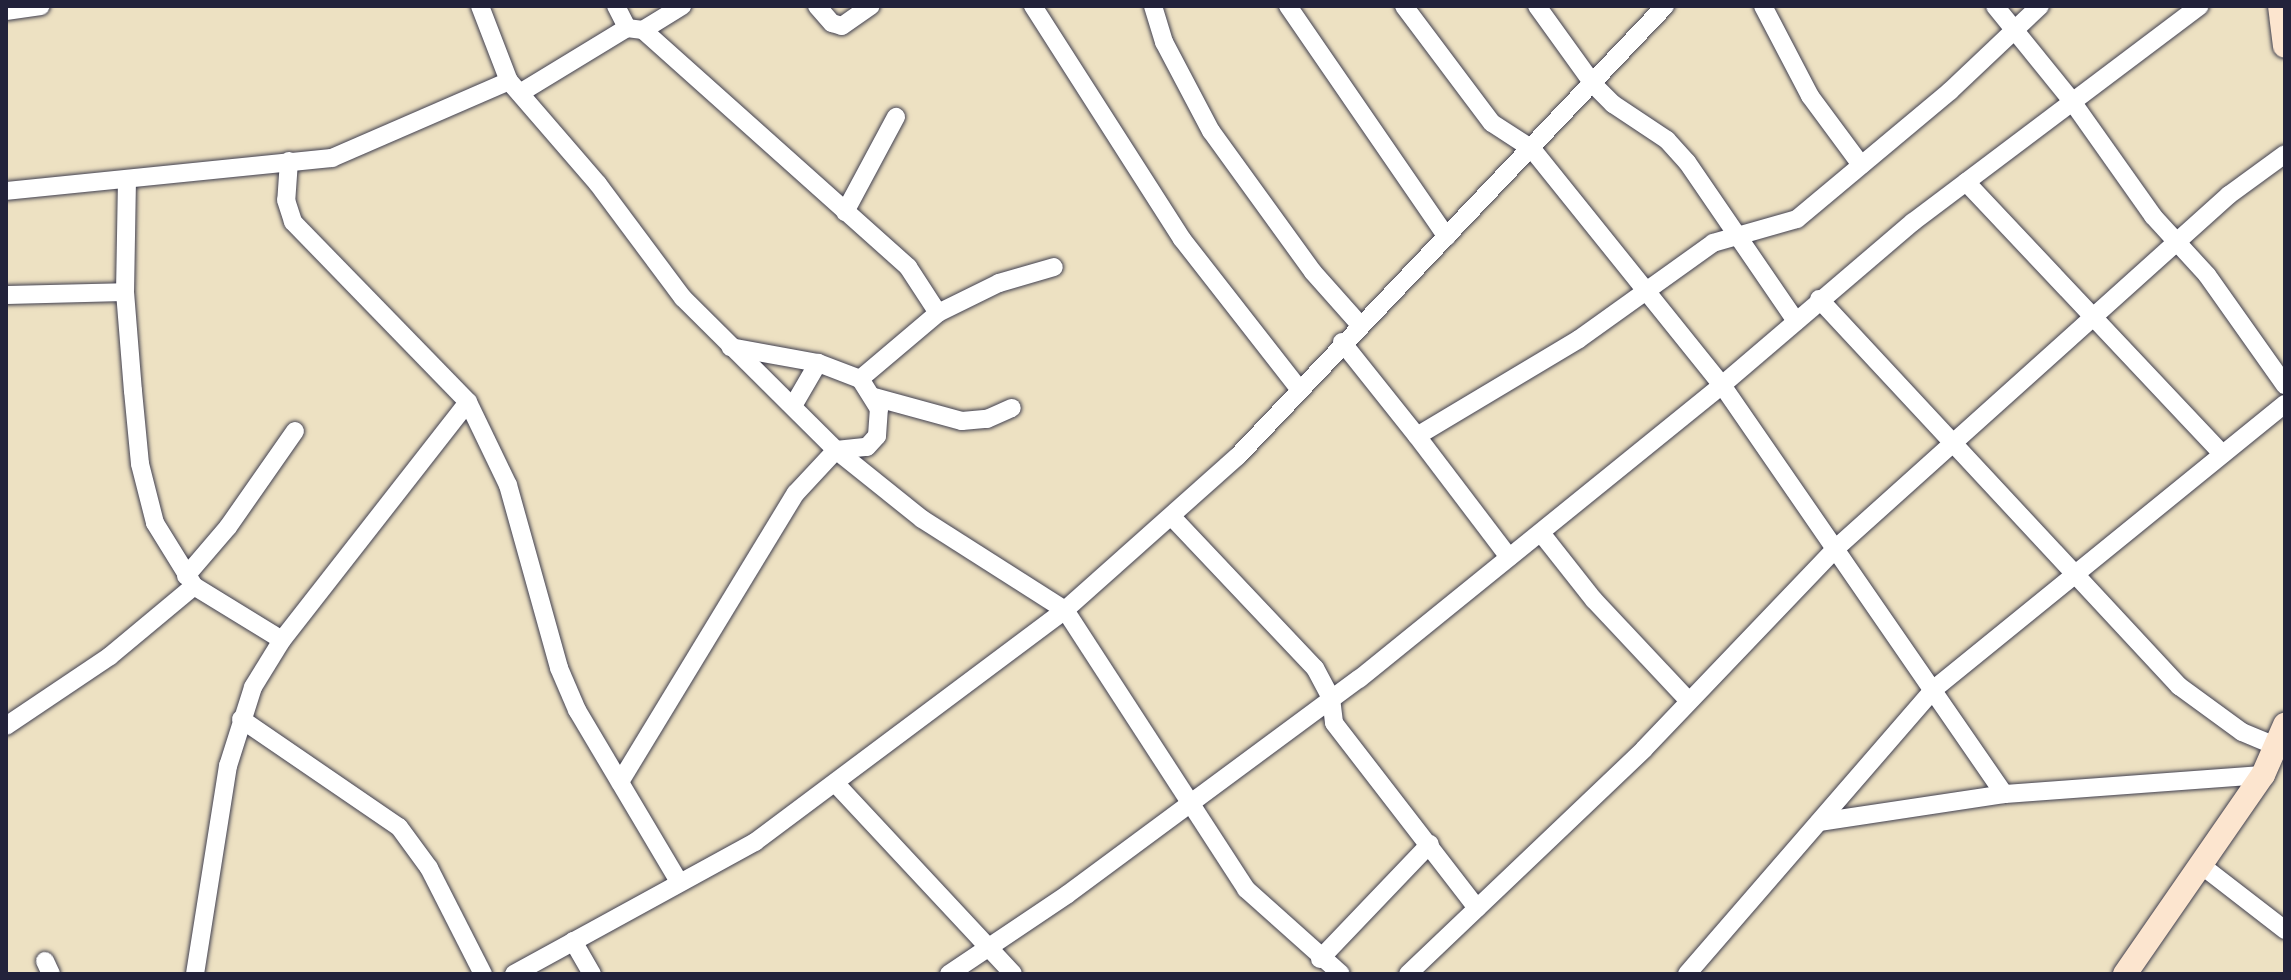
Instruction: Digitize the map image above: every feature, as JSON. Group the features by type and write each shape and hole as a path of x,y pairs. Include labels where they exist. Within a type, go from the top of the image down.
{"street":[{"path":"6,11 41,6"},
{"path":"480,6 515,87 598,184 683,298 836,450 922,519 1065,610 1188,807 1246,889 1320,959 1341,974"},
{"path":"616,6 635,29 908,267 938,313"},
{"path":"6,191 332,158 515,87 682,6"},
{"path":"817,6 842,26 871,6"},
{"path":"1033,6 1182,239 1299,389"},
{"path":"1153,6 1164,42 1211,131 1313,272 1360,325"},
{"path":"1288,6 1447,237"},
{"path":"1404,6 1492,123 1532,149 1722,385 2004,794"},
{"path":"1537,6 1594,85 1613,104 1667,140 1740,235 1796,321"},
{"path":"1640,6 1648,24"},
{"path":"514,974 678,880 755,842 837,785 1065,610 1172,517 1594,85 1665,6"},
{"path":"1763,6 1810,96 1861,165"},
{"path":"1995,6 2071,100 2113,164 2177,244 2207,275 2285,385"},
{"path":"1417,436 1579,339 1644,288 1713,243 1797,219 1950,91 2013,28 2040,6"},
{"path":"949,974 990,949 1188,807 1331,698 1541,533 1722,385 1819,299 2071,100 2200,6"},
{"path":"2280,6 2285,46"},
{"path":"845,212 896,117"},
{"path":"1408,974 1633,760 1687,699 1834,550 1951,442 2094,320 2249,179 2285,154"},
{"path":"289,161 286,200 293,222 468,402 508,485 559,668 620,782 678,880"},
{"path":"127,179 125,292 140,464 155,523 190,581 282,640"},
{"path":"1966,182 2222,454"},
{"path":"860,379 938,313 999,283 1054,267"},
{"path":"6,295 125,292"},
{"path":"1819,299 2073,577 2196,700 2282,741 2263,775 2134,971"},
{"path":"1342,342 1509,557"},
{"path":"620,782 796,493 836,450 867,447 877,436 874,397 860,379 818,363 730,347"},
{"path":"793,406 818,363"},
{"path":"874,397 962,421 987,419 1012,408"},
{"path":"195,974 228,766 253,687 282,640 468,402"},
{"path":"1687,974 1934,689 2285,404"},
{"path":"6,726 110,656 190,581 295,431"},
{"path":"1172,517 1315,668 1331,698 1334,723 1477,908"},
{"path":"1541,533 1594,600 1687,699"},
{"path":"241,719 399,827 429,868 483,974"},
{"path":"1819,822 2004,794 2263,775"},
{"path":"837,785 1013,974"},
{"path":"1320,959 1430,844"},
{"path":"2201,865 2285,930"},
{"path":"573,941 592,974"}]}
